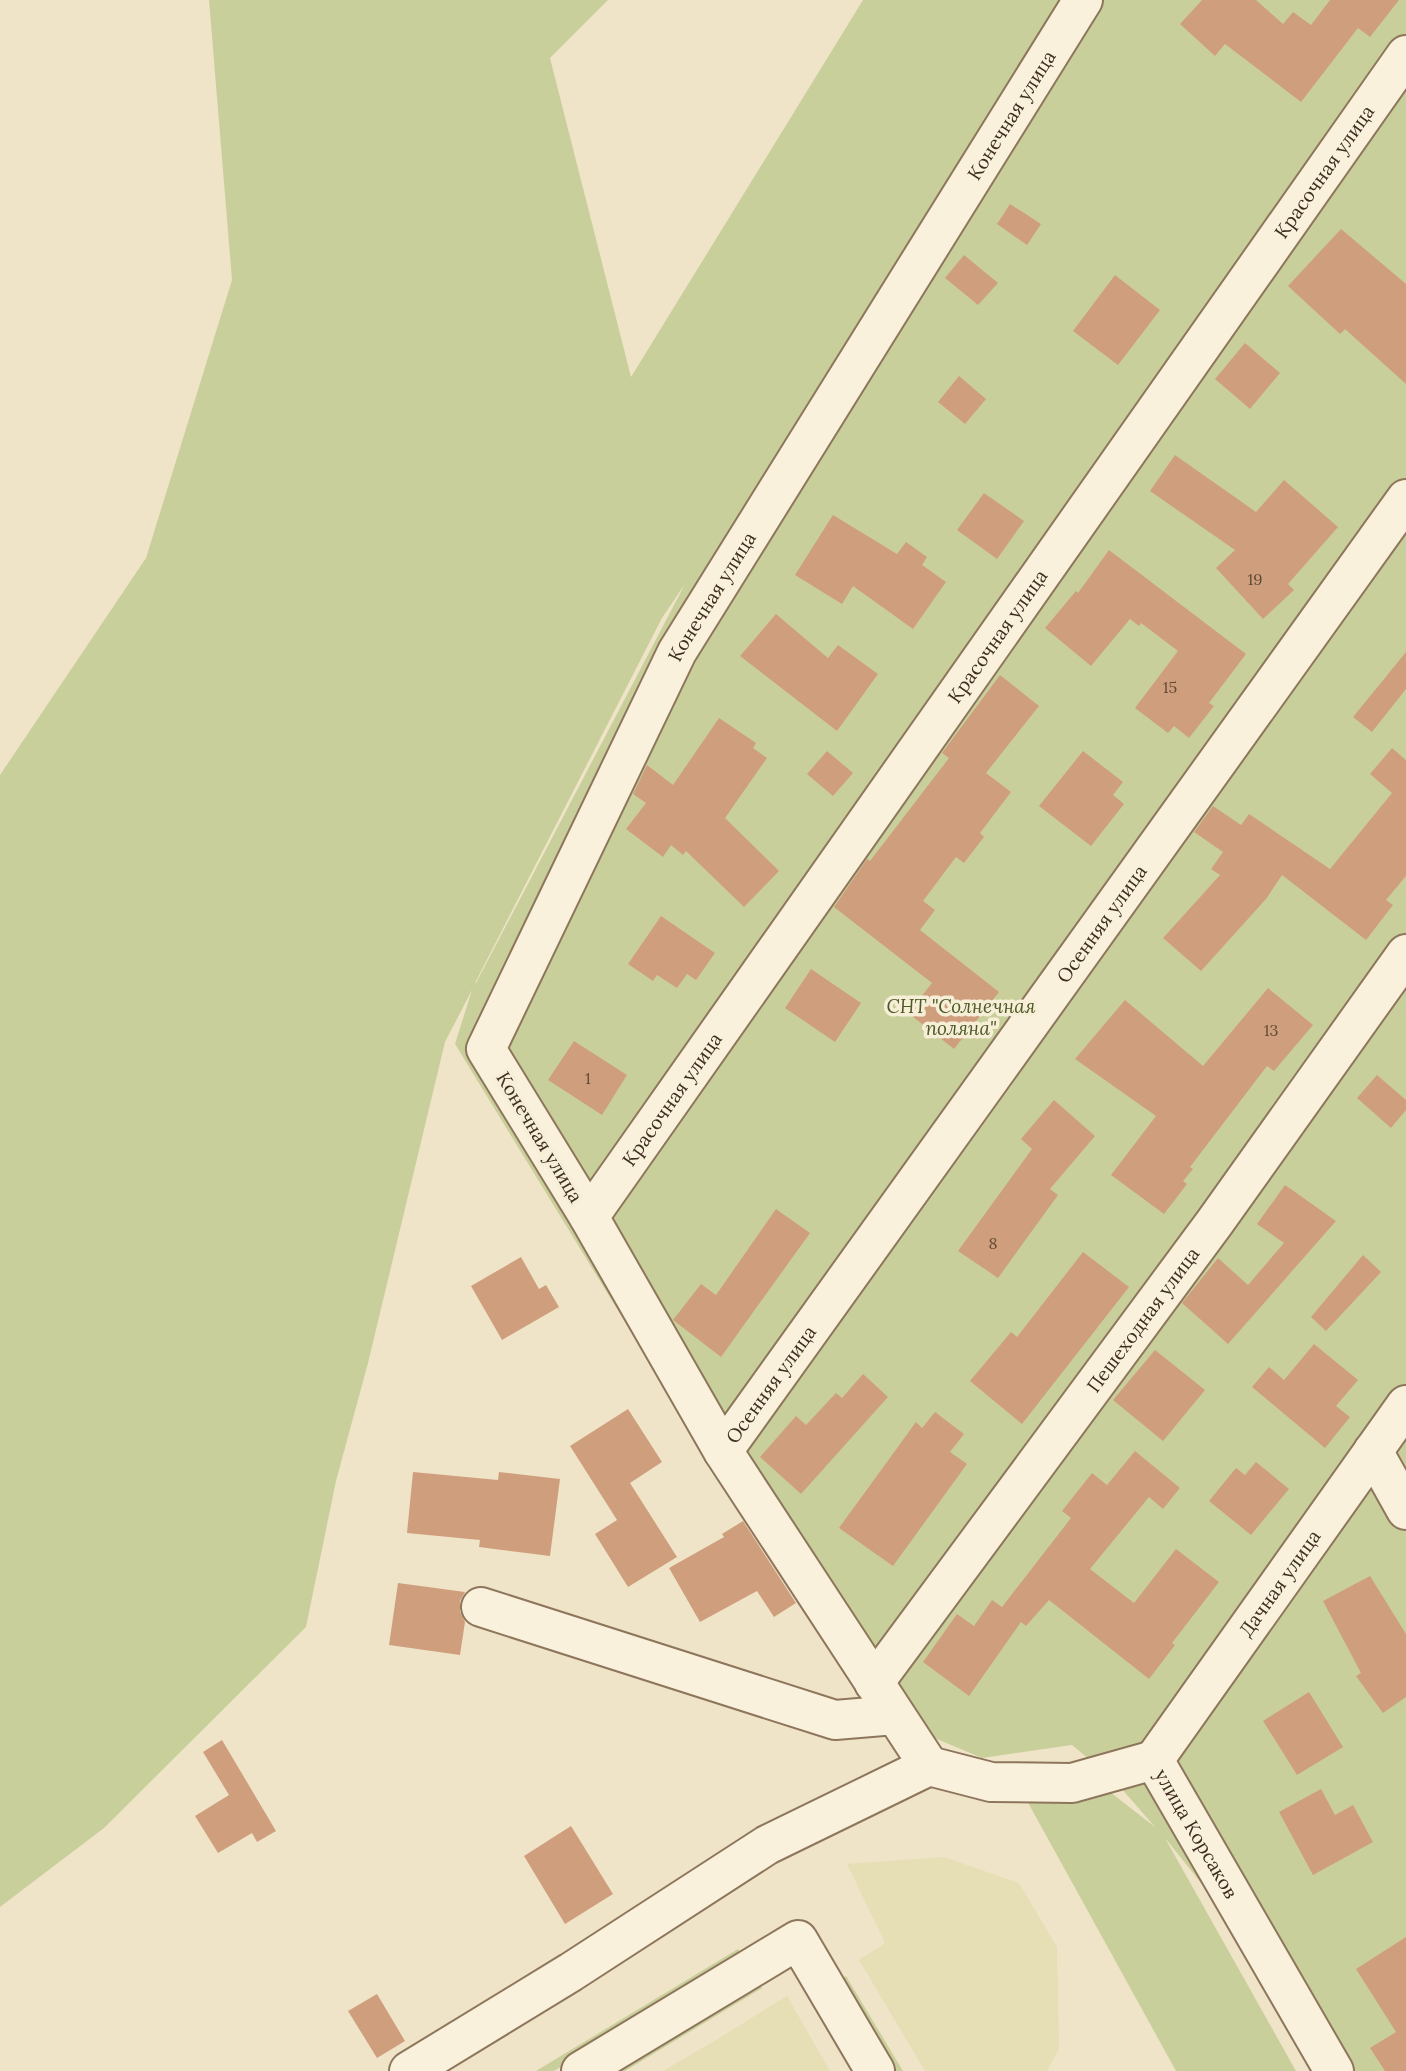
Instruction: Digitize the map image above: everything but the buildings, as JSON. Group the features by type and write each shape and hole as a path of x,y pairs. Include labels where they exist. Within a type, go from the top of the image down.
{"street":[{"name":"Конечная улица","path":"589,1217 486,1049 677,652 1083,0"},
{"name":"Красочная улица","path":"589,1217 1406,55"},
{"name":"Осенняя улица","path":"723,1451 1406,499"},
{"name":"Пешеходная улица","path":"874,1683 1215,1222 1406,954"},
{"path":"409,2071 571,1972 767,1845 929,1766 723,1451 589,1217"},
{"name":"Дачная улица","path":"1154,1760 1406,1405"},
{"path":"1373,1451 1406,1510"},
{"path":"481,1607 835,1720 895,1715"},
{"name":"улица Корсаков","path":"929,1766 991,1782 1072,1783 1154,1760 1334,2071"},
{"path":"581,2071 798,1940 876,2071"}],"shaded area":[{"path":"944,1857 1019,1883 1057,1947 1059,2049 1047,2071 925,2071 859,1960 885,1943 847,1864"},
{"path":"787,1996 830,2071 663,2071 721,2037"}],"green space":[{"name":"СНТ \"Солнечная поляна\"","path":"209,0 608,0 550,58 631,377 863,0 1406,0 1406,2071 1311,2071 1210,1894 1165,1838 1296,2071 1176,2071 1026,1799 1110,1792 1155,1827 1114,1780 1072,1745 982,1758 880,1715 688,1425 455,1044 472,990 445,1042 368,1363 336,1481 306,1627 104,1828 0,1907 0,775 146,558 232,280","holes":["685,584 476,983 662,618"]},
{"path":"738,1949 743,1957 554,2071 536,2071"},
{"path":"846,1976 903,2071 892,2071 838,1981"},
{"path":"757,1981 762,1988 625,2071 607,2071"}]}
